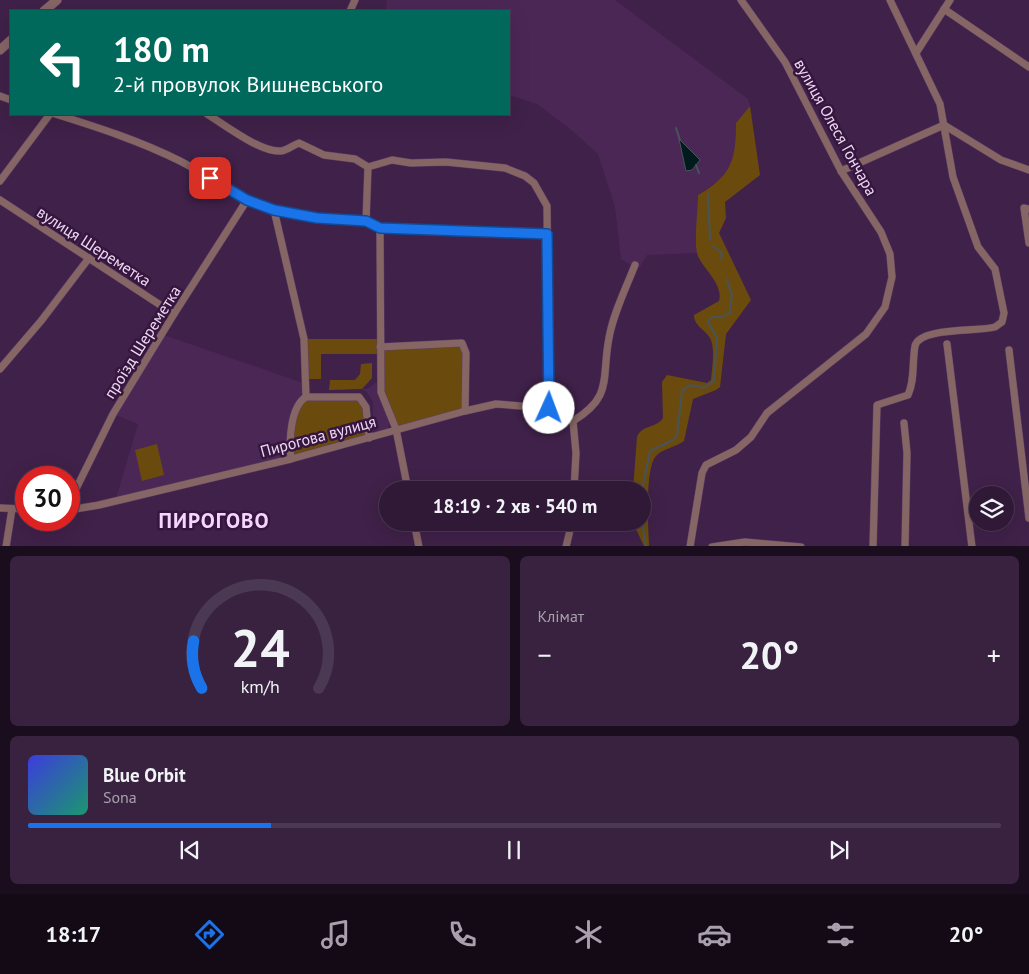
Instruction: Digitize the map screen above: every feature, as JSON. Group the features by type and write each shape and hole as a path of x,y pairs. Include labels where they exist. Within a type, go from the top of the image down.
{"street":[{"path":"45,10 57,0"},
{"name":"вулиця Олеся Гончара","path":"690,546 702,473 706,465 736,450 751,437 767,413 866,334 885,307 892,277 888,248 876,224 841,171 785,62 741,0"},
{"path":"873,546 877,405 908,395 912,387 915,344 920,338 932,333 990,328 1000,324 1004,316 994,266 978,247 951,172 940,104 890,0"},
{"path":"916,53 950,0"},
{"path":"944,8 1029,67"},
{"path":"0,50 10,41"},
{"path":"0,181 49,115"},
{"path":"58,115 106,131 164,154 247,200 274,210 317,218 366,221 380,228 547,234"},
{"path":"209,115 254,143 275,151 288,150 299,143 324,156 355,159 368,167 392,160 411,163 446,162 495,167 516,172 534,183 541,192 547,206 549,408"},
{"path":"841,171 944,125"},
{"path":"944,125 1001,160 1029,170"},
{"path":"366,221 368,167"},
{"name":"вулиця Шереметка","path":"0,200 174,314"},
{"name":"проїзд Шереметка","path":"80,481 114,414 174,314 247,200"},
{"path":"1027,208 1029,243"},
{"path":"274,210 304,339 306,397"},
{"path":"380,228 381,392 396,429 406,481"},
{"path":"0,369 41,321 89,258"},
{"path":"574,481 576,453 573,421 592,408 600,396 609,337 635,265"},
{"path":"380,347 457,342 464,345 466,353 465,411"},
{"path":"947,344 972,546"},
{"path":"1009,350 1029,518"},
{"path":"291,459 288,438 298,404 306,397 355,396 361,398 366,407 369,438"},
{"name":"Пирогова вулиця","path":"80,508 291,459 465,411 503,404 549,408 573,421"},
{"path":"904,424 907,452 905,546"},
{"path":"0,508 12,509 6,546"},
{"path":"416,531 419,546"},
{"path":"566,546 570,531"},
{"path":"712,546 745,542 801,546"}],"shaded area":[{"path":"387,0 615,0 748,99 750,106 736,123 736,146 732,163 725,176 698,195 697,253 647,255 640,267 634,267 621,259 615,207 598,154 569,128 537,104 510,95 510,10 386,10"},
{"path":"750,106 760,175 725,202 726,218 719,233 751,300 726,334 720,387 693,399 684,441 656,456 652,462 649,481 634,481 637,437 642,430 663,418 662,382 667,375 707,383 711,380 713,349 711,340 698,326 694,315 719,301 720,294 715,282 697,253 698,195 725,174 735,148 736,123"},
{"path":"679,139 700,160 692,170 686,171"},
{"path":"161,334 306,384 291,459 115,502 138,424 113,414"},
{"path":"304,339 380,339 380,346 464,345 465,411 396,429 381,392 380,354 321,354 321,379 306,379"},
{"path":"372,363 372,378 362,389 329,390 330,380 355,380 360,374 361,364"},
{"path":"377,382 378,394 391,421 387,430 379,431 373,428 373,402 367,392 362,389 367,389"},
{"path":"361,398 369,438 291,459 289,438 302,399"},
{"path":"157,444 164,475 142,481 135,450"},
{"path":"637,531 648,531 649,546 644,546"}],"waterway":[{"path":"676,128 680,140"},
{"path":"696,165 699,173"},
{"path":"708,194 710,240"},
{"path":"713,246 722,253 721,259"},
{"path":"644,481 650,451 673,440 677,435 682,391 690,385 705,388 714,380 717,338 708,322 712,317 723,317 730,312 732,296 727,279"},
{"path":"643,531 646,546"}],"district":[{"name":"ПИРОГОВО","path":"214,520"}],"route":[{"path":"210,178 262,207 317,218 366,221 380,228 547,234 549,408"}]}
